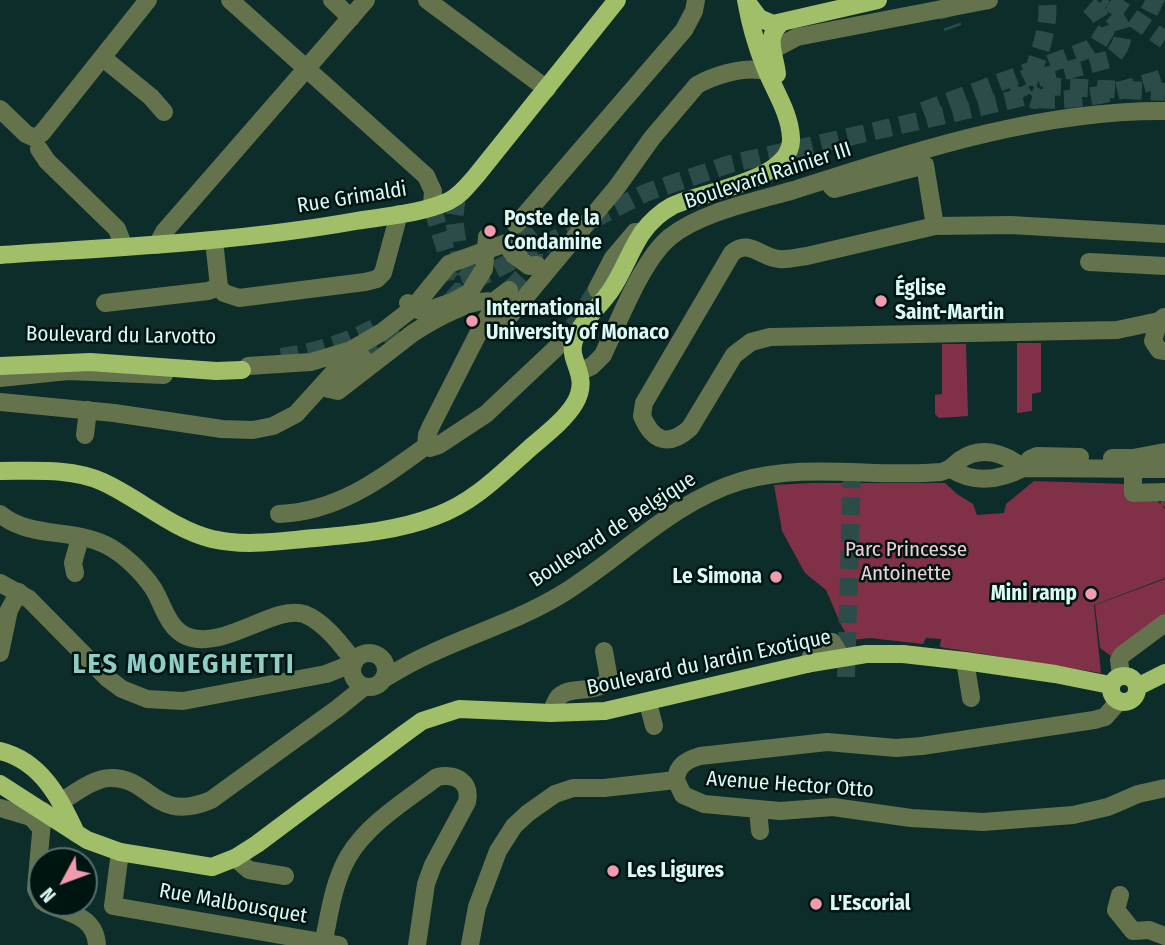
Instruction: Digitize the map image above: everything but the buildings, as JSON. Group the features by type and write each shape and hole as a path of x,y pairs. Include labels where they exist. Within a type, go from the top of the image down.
{"main road":[{"name":"Rue Grimaldi","path":"0,255 214,240 432,208 461,193 617,0"},
{"path":"746,0 759,18 766,22 781,23 853,3 878,0"},
{"path":"0,471 48,471 86,476 103,482 177,526 224,541 264,542 389,528 436,516 475,496 570,410 580,391 579,372 572,351 573,343 613,287 643,232 670,207 762,175 783,160 790,149 791,135 778,94 759,49 746,0"},
{"path":"778,94 772,34 781,23"},
{"name":"Boulevard du Larvotto","path":"0,356 90,354 244,366"},
{"name":"Boulevard du Larvotto","path":"0,366 90,362 216,371 244,366"},
{"name":"Boulevard du Jardin Exotique","path":"0,784 39,815 101,847 212,867 235,858 307,808 422,721 459,709 551,713 605,711 808,664 866,654 903,654 965,662 1055,674 1117,687"},
{"path":"1117,687 1133,679 1137,687 1165,673"},
{"path":"0,751 9,760 29,765 46,780 76,832"},
{"path":"39,815 50,794 46,780"},
{"path":"39,815 60,802"}],"street":[{"path":"37,143 42,133 148,0"},
{"path":"230,0 426,176 433,191 432,208"},
{"path":"332,0 351,18"},
{"path":"157,245 164,232 366,0"},
{"path":"427,0 547,89"},
{"path":"244,366 311,362 351,350 382,332 449,264 513,245 684,30 694,11 696,0"},
{"path":"772,50 797,37 989,0"},
{"path":"103,58 151,97 164,112"},
{"path":"480,299 484,269 513,245 629,178 652,138 697,85 701,74 760,69"},
{"path":"0,109 37,143 47,161 117,229 124,247"},
{"name":"Boulevard Rainier III","path":"579,372 592,366 603,355 650,260 670,237 691,224 721,212 946,143 1054,122 1140,111 1165,111"},
{"path":"827,179 834,189 925,165 935,226"},
{"path":"214,240 219,287 224,293 239,298 377,279 383,273 399,214"},
{"path":"1162,318 1117,330 770,337 742,347 734,355 690,428 680,437 668,440 659,438 652,434 642,416 644,403 732,253 740,247 749,247 774,258 787,259 935,226 985,225 1165,234"},
{"path":"597,289 622,246 635,232 643,232"},
{"path":"503,324 520,299 513,245"},
{"path":"1089,262 1165,266"},
{"path":"105,303 208,291 219,287"},
{"path":"326,381 328,388 338,391 412,333 480,299"},
{"path":"279,514 302,513 346,499 370,486 426,446 431,426 483,324 495,307 480,299"},
{"path":"409,305 423,312 452,302 520,299"},
{"path":"1162,318 1153,334 1153,341 1159,350 1165,351"},
{"path":"426,446 439,445 486,414 556,348"},
{"path":"0,402 88,410 222,429 253,430 273,426 296,414 333,373 363,358"},
{"path":"0,378 68,372 186,376 216,371"},
{"path":"85,435 88,410"},
{"name":"Boulevard de Belgique","path":"431,653 382,659 368,653 356,671 376,686 385,678 431,653 500,626 594,573 666,517 706,495 740,482 794,471 932,473 951,469 971,455 989,452 1012,459 1023,468"},
{"path":"1023,468 1025,463 1037,456 1133,458 1165,452"},
{"name":"Boulevard de Belgique","path":"951,469 960,475 986,479 1012,474 1023,468 1133,478 1165,469"},
{"path":"1133,478 1133,493 1165,492"},
{"path":"0,514 12,524 29,530 107,545 135,567 153,589 170,621 186,636 217,638 287,614 300,613 325,629 356,671"},
{"path":"75,572 73,563 80,538"},
{"path":"0,583 29,599 107,678 122,689 147,699 183,701 326,674 356,671"},
{"path":"0,653 9,610 19,593"},
{"path":"1117,687 1122,654 1165,623"},
{"path":"551,713 558,697 564,692 596,689 605,685 609,680 604,651"},
{"path":"382,659 385,678"},
{"path":"965,662 971,698"},
{"path":"60,802 100,779 110,778 125,780 164,804 180,808 195,807 211,800 338,708 356,671"},
{"name":"Avenue Hector Otto","path":"1117,687 1105,717 1094,720 922,746 896,748 827,741 700,756 679,767 676,780 682,795 704,804 779,811 833,807 911,818 983,822 1073,816 1165,788"},
{"path":"648,703 654,726"},
{"name":"Rue Malbousquet","path":"120,852 113,906 279,940 328,944 334,894 348,858 362,837 437,777 456,776 469,792 467,802 433,865 426,884 417,945"},
{"path":"470,945 477,907 498,851 514,826 528,814 555,794 573,788 604,788 676,780"},
{"path":"8,809 39,815 38,847"},
{"path":"758,809 760,831"},
{"path":"235,858 249,870 285,876"},
{"path":"1120,895 1116,910 1129,938 1149,930 1165,936"},
{"path":"80,917 93,930 97,945"}],"green space":[{"path":"1017,343 1041,343 1041,392 1032,394 1032,411 1017,413"},
{"path":"942,344 966,344 968,416 939,418 935,414 935,395 942,394"},
{"name":"Parc Princesse Antoinette","path":"1034,481 1157,485 1156,499 1160,504 1165,496 1165,507 1162,506 1165,509 1165,578 1094,605 1101,673 940,647 941,639 926,638 923,644 870,638 851,640 842,627 826,590 805,573 782,531 774,485 945,483 973,504 977,515 1004,513 1006,504"},
{"path":"1165,579 1165,619 1111,656 1100,648 1095,605"}],"tunnel":[{"path":"943,0 953,28"},
{"path":"1032,75 1046,28 1047,0"},
{"path":"923,111 1089,49 1098,43 1106,30 1097,13 1083,0"},
{"path":"1145,0 1165,10"},
{"path":"1110,2 1165,40"},
{"path":"1038,78 1110,59 1117,51 1123,36 1122,29 1114,17 1099,5"},
{"path":"471,282 469,272 461,266 452,268 446,274 449,288 455,292 463,291 471,282 645,193 730,164 1024,97 1035,100 1043,90 1039,79 1030,76 1022,80 1019,88 1024,97"},
{"path":"1037,99 1069,99 1102,94 1165,77"},
{"path":"1043,86 1165,92"},
{"path":"457,197 454,219 461,266"},
{"path":"432,207 451,267"},
{"path":"509,290 525,274 534,259 531,243 516,225"},
{"path":"556,348 597,289"},
{"path":"281,357 329,347 374,328"},
{"path":"363,358 398,329"},
{"path":"846,677 852,472"}],"place":[{"name":"Poste de la Condamine","path":"490,231"},
{"name":"Église Saint-Martin","path":"881,301"},
{"name":"International University of Monaco","path":"472,321"},
{"name":"Le Simona","path":"776,577"},
{"name":"Mini ramp","path":"1091,594"},
{"name":"Les Ligures","path":"613,871"},
{"name":"L'Escorial","path":"816,904"}],"district":[{"name":"LES MONEGHETTI","path":"184,665"}]}
